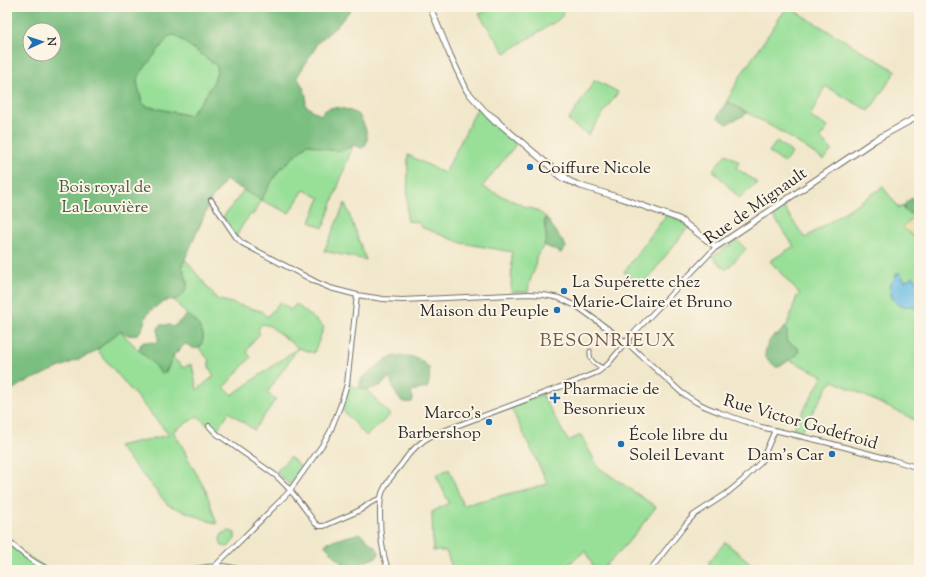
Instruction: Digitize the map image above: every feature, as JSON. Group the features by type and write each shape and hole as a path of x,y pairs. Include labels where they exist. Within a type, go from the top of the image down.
{"street":[{"path":"430,7 464,84 472,98 495,122 500,124 570,181 680,219 716,247"},
{"name":"Rue de Mignault","path":"603,368 716,247 875,140 919,116"},
{"name":"Rue Victor Godefroid","path":"211,200 236,237 245,244 330,288 357,295 402,300 511,294 544,295 559,298 573,304 626,342 671,383 696,402 721,414 775,430 919,468"},
{"path":"215,566 291,490 330,432 347,384 357,295"},
{"path":"590,351 592,361 603,368"},
{"path":"388,570 381,544 381,498 384,488 410,452 426,438 434,434 577,381 603,368"},
{"path":"208,426 216,434 275,475 291,490 315,523 319,526 324,526 354,513 381,498"},
{"path":"650,570 694,515 726,494 758,465 762,460 775,430"},
{"path":"7,540 31,560 50,570"},
{"path":"188,570 215,566 229,566 240,570"}],"green space":[{"name":"Bois royal de La Louvière","path":"7,7 353,7 337,26 316,44 316,47 297,77 306,94 305,105 320,115 327,109 337,108 355,113 360,117 367,134 367,142 365,146 362,148 353,145 336,151 308,144 279,170 261,200 226,180 211,200 182,266 186,276 187,286 182,295 175,300 168,300 151,310 147,315 141,331 135,335 131,336 120,331 93,353 21,384 7,393","holes":["175,35 217,66 217,72 212,86 190,115 146,106 142,103 137,82 138,77 169,36"]},
{"path":"496,7 564,7 563,15 558,20 505,53 479,14"},
{"path":"787,7 896,71 869,111 825,86 810,117 828,127 820,138 832,150 824,160 783,133 727,101 741,75"},
{"path":"175,35 217,66 217,72 212,86 190,115 146,106 142,103 137,82 140,73 169,36"},
{"path":"595,80 618,92 588,135 568,121"},
{"path":"727,101 747,113 727,124 717,117"},
{"path":"478,107 517,143 482,187 526,207 534,209 546,217 544,223 547,241 536,257 535,269 529,284 528,292 511,292 512,252 462,243 421,227 418,222 407,221 408,155 444,173"},
{"path":"777,141 792,153 784,163 769,152"},
{"path":"308,144 336,151 353,145 323,228 310,222 320,198 304,190 289,213 261,200 253,215 251,214 243,224 236,237 223,217 244,190 261,199 279,170"},
{"path":"726,154 739,162 736,168 758,183 739,198 713,170"},
{"path":"883,187 899,208 903,206 904,210 914,216 904,227 919,242 919,422 834,381 829,385 801,431 800,436 790,434 823,376 775,353 786,328 797,296 800,293 770,261 794,246 771,213 782,205 805,238"},
{"path":"917,196 919,197 919,221 904,210 906,203"},
{"path":"345,203 366,260 324,251"},
{"path":"667,214 689,226 642,286 624,272"},
{"path":"546,217 565,245 566,248 561,253 544,245 546,239"},
{"path":"737,240 746,249 726,270 712,257"},
{"path":"185,259 217,299 261,311 267,317 280,302 291,310 296,304 324,327 314,353 298,348 267,393 276,399 254,430 229,412 215,433 198,416 173,431 206,491 217,524 168,505 118,446 169,435 97,350 120,331 161,373 167,371 172,357 184,368 188,365 192,365 197,390 214,376 209,367 209,360 199,348 203,339 203,334 196,321 187,315 174,300 186,289 188,282 182,266","holes":["262,324 270,326 298,348 232,395 224,387 251,357 247,352 247,349 260,334 259,329"]},
{"path":"187,315 200,328 203,340 199,348 193,348 185,344 174,355 165,373 161,373 139,350 140,346 144,342 158,342 158,329 160,325 169,325 173,327"},
{"path":"784,328 786,328 787,331 786,341 798,348 799,352 779,367 776,367 765,357 766,351 768,343 773,336 778,335"},
{"path":"401,355 417,358 429,367 430,378 427,388 411,391 413,399 412,402 407,403 399,399 389,377 382,385 367,390 362,389 360,382 363,377 388,358"},
{"path":"347,382 357,388 361,387 362,389 367,390 390,415 366,436 340,407"},
{"path":"542,394 568,441 581,435 598,467 656,507 623,548 600,570 595,570 585,551 569,564 572,570 453,570 446,551 433,551 432,512 449,503 436,475 449,469 463,505 548,484 510,406"},
{"path":"290,457 302,468 290,485 276,472"},
{"path":"229,531 235,533 235,539 228,547 222,546 220,539 222,534"},
{"path":"360,533 379,551 379,554 377,557 360,563 357,568 350,570 325,546 328,542"},
{"path":"7,540 22,553 50,570 7,570"},
{"path":"725,542 759,570 714,570 715,568 708,563"}],"sand":[{"path":"914,216 919,221 919,242 903,227"}],"water":[{"path":"897,273 900,273 905,281 913,276 919,285 919,309 911,306 899,306 892,298 889,285 894,280"}],"place":[{"name":"Coiffure Nicole","path":"530,167"},
{"name":"La Supérette chez Marie-Claire et Bruno","path":"564,291"},
{"name":"Maison du Peuple","path":"557,310"},
{"name":"Pharmacie de Besonrieux","path":"555,398"},
{"name":"Marco's Barbershop","path":"489,422"},
{"name":"École libre du Soleil Levant","path":"621,444"},
{"name":"Dam's Car","path":"832,454"}],"district":[{"name":"BESONRIEUX","path":"608,339"}]}
